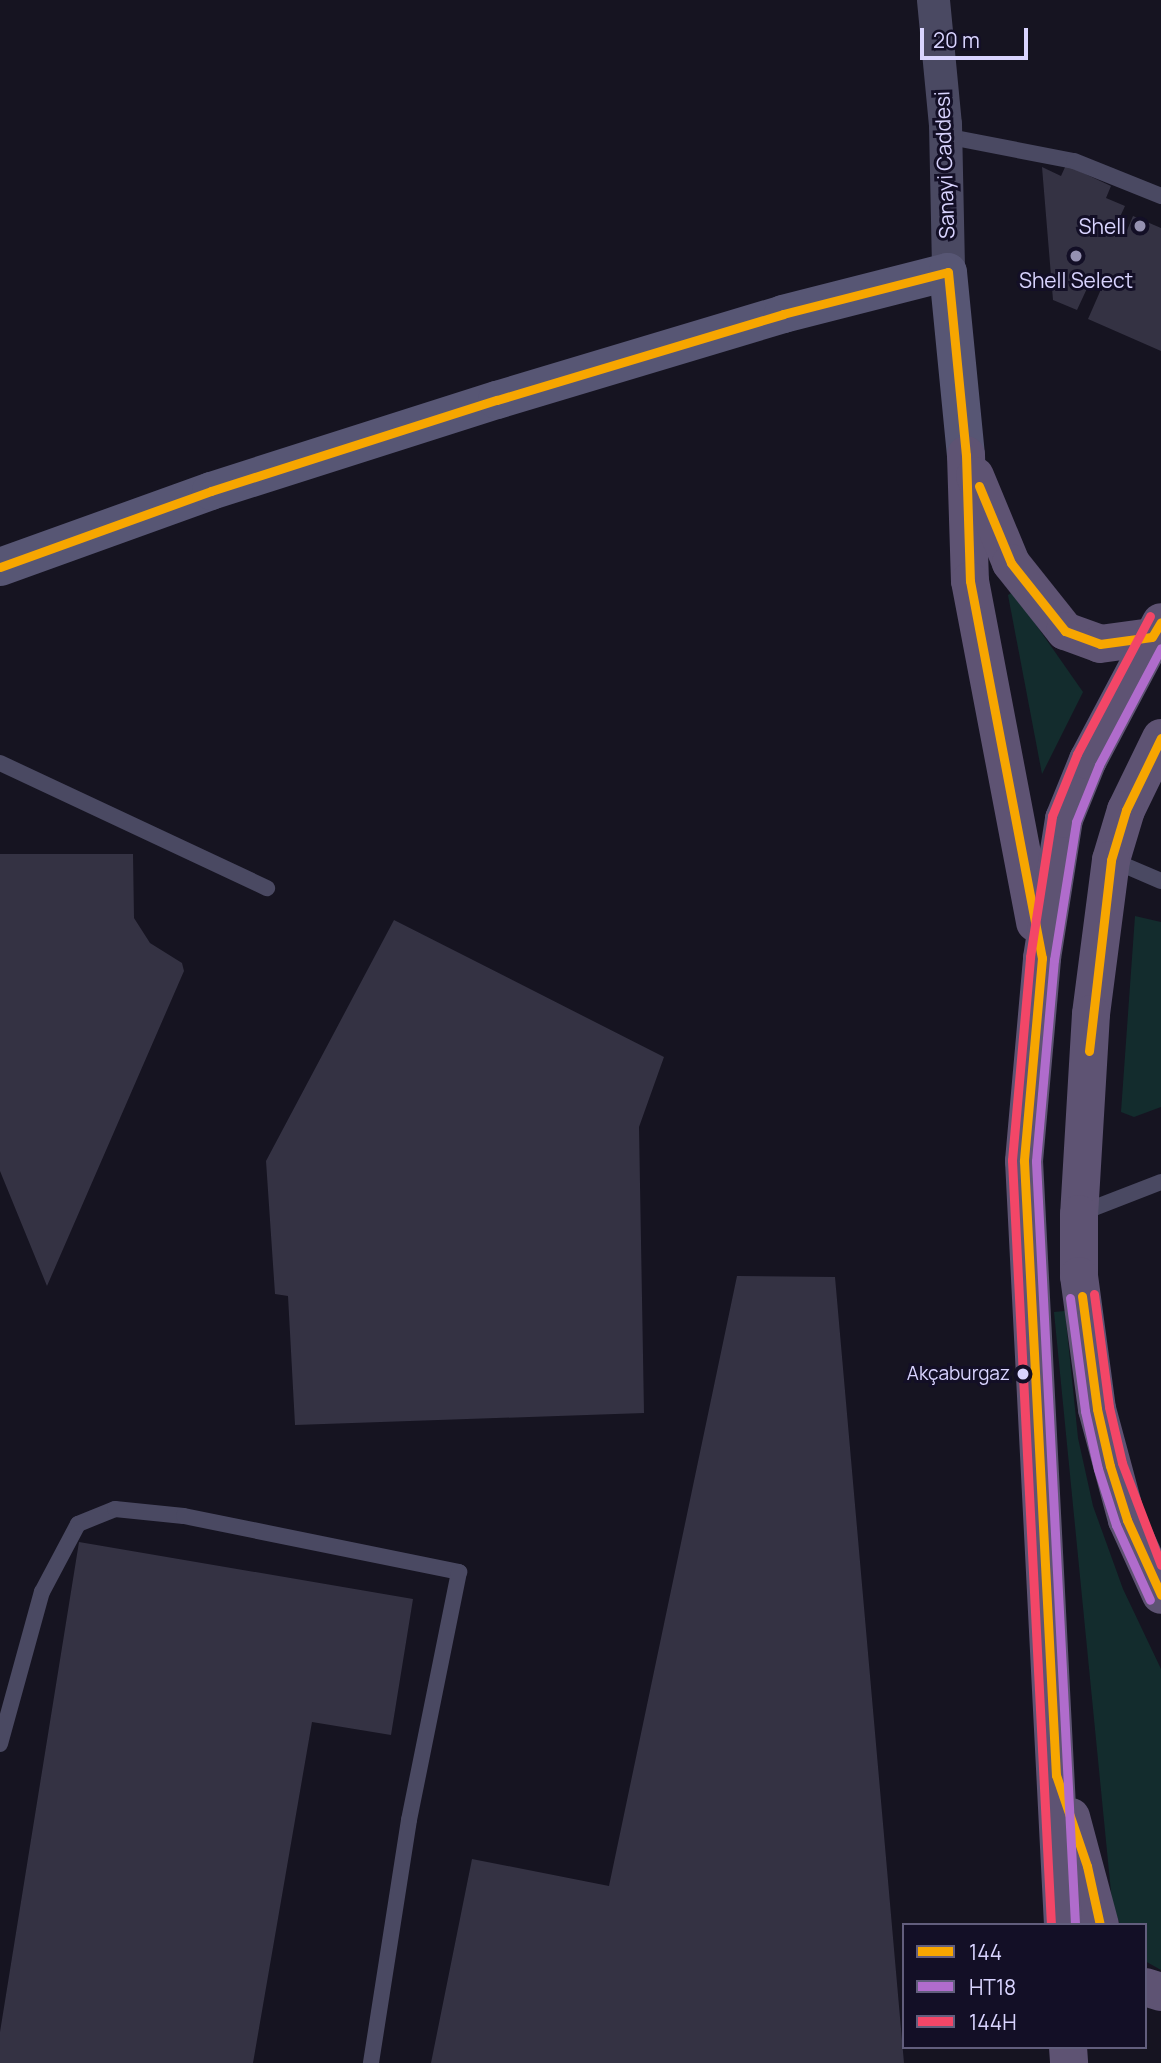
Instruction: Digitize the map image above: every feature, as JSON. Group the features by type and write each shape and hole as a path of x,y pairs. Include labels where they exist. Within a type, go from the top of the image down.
{"main road":[{"name":"Sanayi Caddesi","path":"948,272 966,455"},
{"path":"0,567 211,491 497,400 783,314 948,272"},
{"path":"966,455 1011,562 1065,631 1100,644 1157,630"},
{"path":"966,455 970,581 1042,958"},
{"path":"1063,1923 1024,1161 1042,958 1064,819 1088,760 1157,630"},
{"path":"1161,738 1126,810 1111,860 1091,1014 1079,1214 1079,1276 1097,1409 1127,1520 1161,1595"},
{"path":"1056,1775 1087,1866 1100,1923"}],"street":[{"name":"Sanayi Caddesi","path":"933,0 945,136 948,272"}],"lane":[{"path":"945,136 1074,162 1161,195"},
{"path":"0,763 267,888"},
{"path":"1111,860 1161,881"},
{"path":"1079,1214 1161,1182"},
{"path":"0,1744 42,1592 78,1524 115,1509 184,1516 459,1572 409,1820 371,2063"}],"green space":[{"path":"1013,592 1083,692 1042,774 1008,595"},
{"path":"1135,916 1161,922 1161,1107 1134,1117 1121,1112"},
{"path":"1065,1311 1078,1438 1093,1506 1123,1589 1161,1669 1161,1970 1147,1962 1147,1923 1119,1923 1112,1902 1054,1312"}],"building":[{"path":"1066,165 1111,186 1106,198 1125,206 1114,230 1125,235 1133,216 1161,228 1161,351 1088,319 1102,287 1090,282 1077,310 1053,300 1042,167 1061,176"},
{"path":"0,854 133,854 134,918 150,943 182,963 184,971 47,1286 0,1171"},
{"path":"394,920 664,1057 639,1127 644,1413 295,1425 288,1296 275,1294 266,1161"},
{"path":"737,1276 835,1277 904,2063 431,2063 472,1859 609,1886"},
{"path":"79,1542 413,1599 391,1735 312,1722 253,2063 0,2063 0,2032"}],"transit line":[{"name":"144","path":"948,272 966,455 970,581 1042,958 1024,1161 1056,1775 1087,1866 1100,1923"},
{"name":"144","path":"0,567 211,491 497,400 783,314 948,272"},
{"name":"144","path":"979,486 1011,563 1065,631 1100,644 1152,637 1161,622"},
{"name":"144H","path":"1051,1923 1012,1160 1030,957 1052,816 1077,754 1150,616"},
{"name":"HT18","path":"1075,1923 1036,1161 1054,960 1076,822 1099,765 1161,648"},
{"name":"144","path":"1089,1051 1111,860 1126,810 1161,738"},
{"name":"144H","path":"1094,1294 1109,1407 1122,1463 1161,1565"},
{"name":"144","path":"1082,1296 1097,1409 1110,1466 1127,1520 1161,1595"},
{"name":"HT18","path":"1070,1298 1085,1411 1098,1469 1116,1525 1150,1600"}],"place":[{"name":"Shell","path":"1140,226"},
{"name":"Shell Select","path":"1076,256"},
{"name":"Akçaburgaz","path":"1023,1374"}]}
